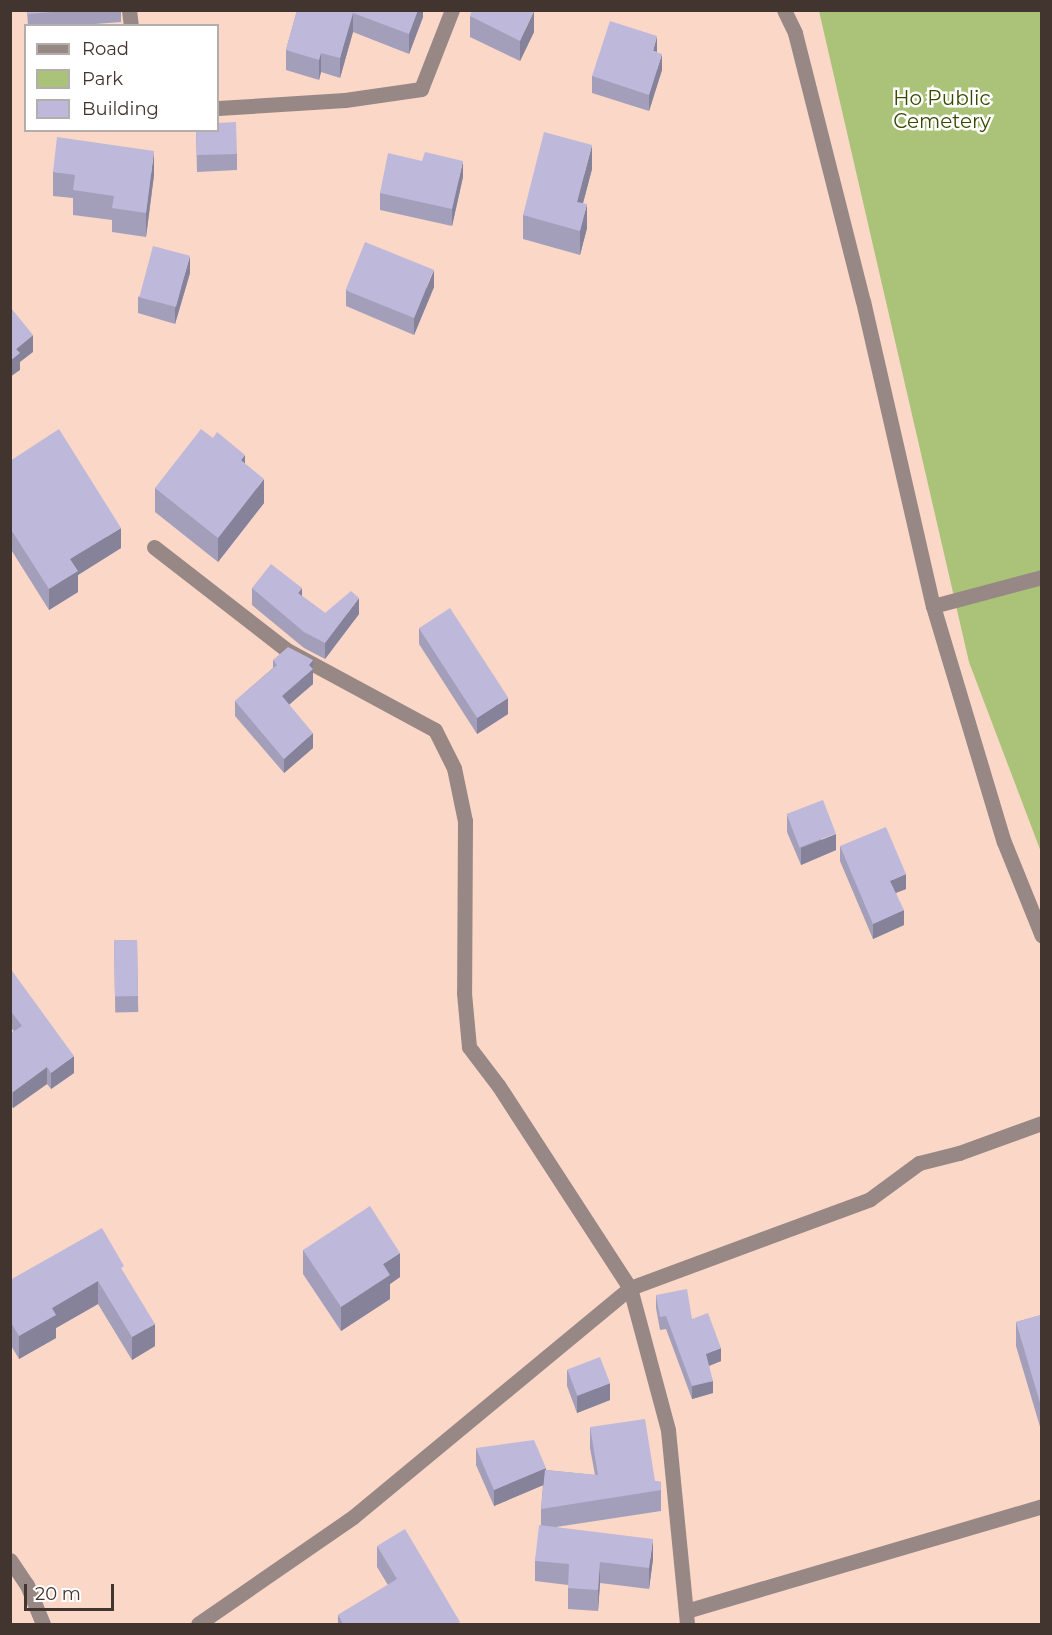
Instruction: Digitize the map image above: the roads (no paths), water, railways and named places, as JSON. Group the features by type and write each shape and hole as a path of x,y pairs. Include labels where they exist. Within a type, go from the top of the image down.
{"street":[{"path":"219,108 345,100 421,89 452,10"},
{"path":"784,10 795,33 855,267 933,606 1004,843 1041,936"},
{"path":"154,547 287,650 435,730 454,768 465,821 464,993 469,1047 498,1085 630,1288 668,1430 687,1618 1041,1506"},
{"path":"933,606 1041,577"},
{"path":"198,1624 353,1517 630,1288 870,1199 920,1163 959,1153 1041,1123"},
{"path":"10,1560 27,1585 44,1624"}],"park label":[{"name":"Ho Public Cemetery","path":"942,110"}]}
